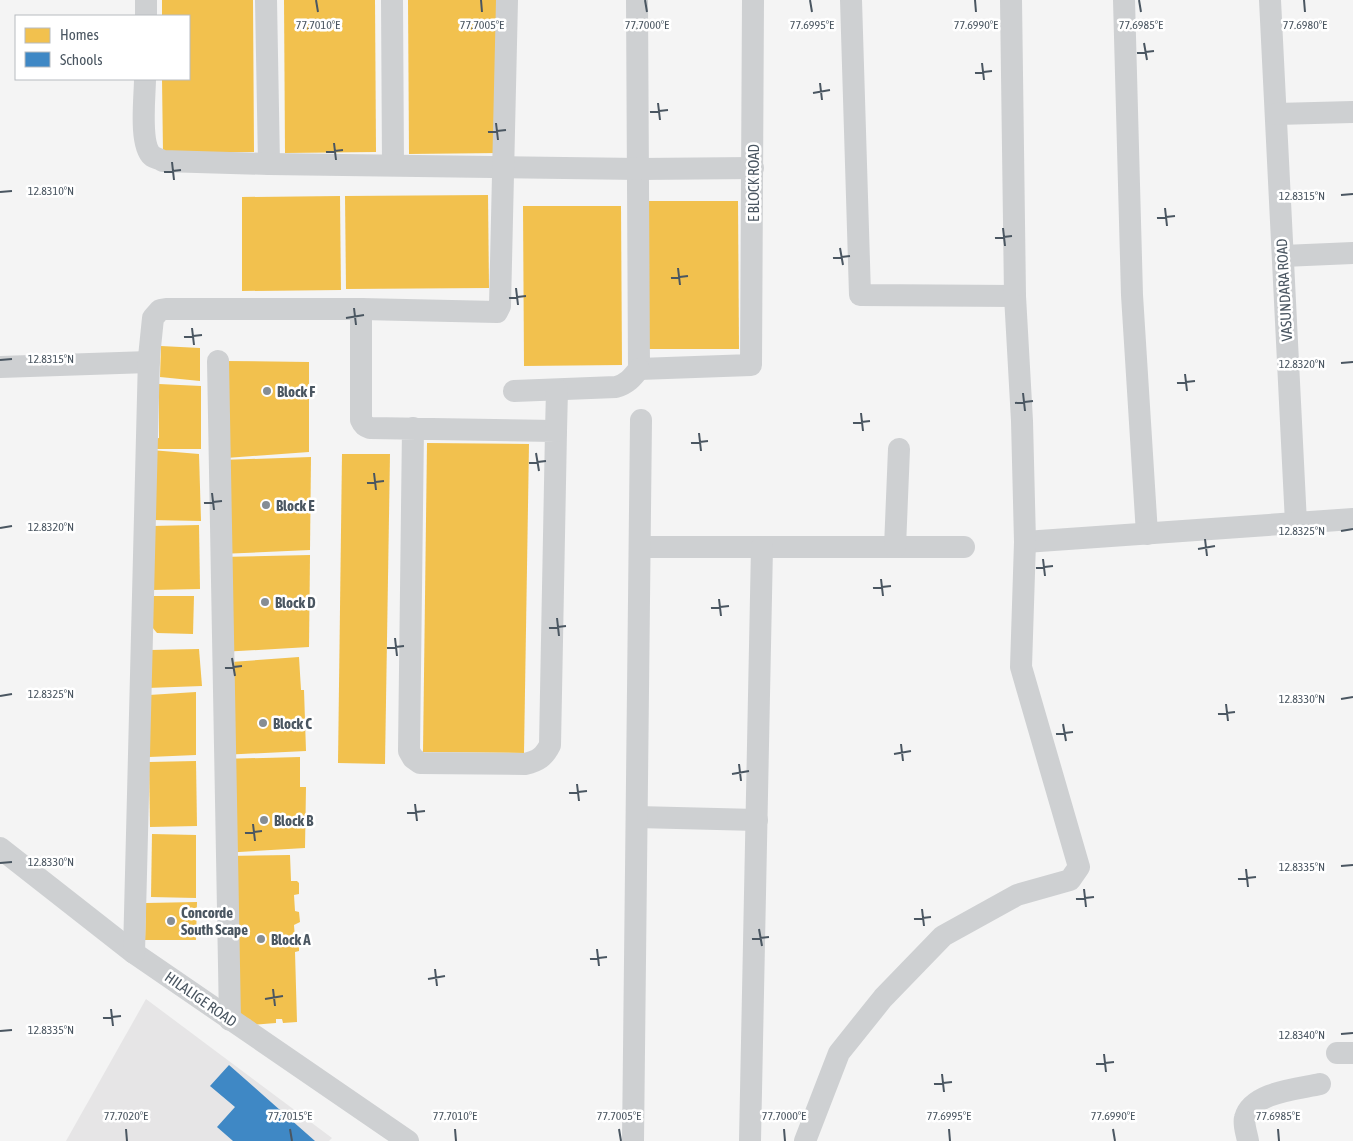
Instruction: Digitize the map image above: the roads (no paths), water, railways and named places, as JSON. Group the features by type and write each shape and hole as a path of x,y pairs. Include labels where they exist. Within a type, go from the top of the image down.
{"street":[{"path":"146,0 146,15"},
{"path":"266,0 270,164"},
{"path":"392,0 393,164"},
{"path":"134,953 149,362 153,318 160,310 361,309 497,312 500,306 507,0"},
{"path":"514,391 616,387 630,380 639,369 638,0"},
{"name":"E BLOCK ROAD","path":"639,369 752,366 753,0"},
{"path":"851,0 860,295 1015,296"},
{"path":"804,1141 839,1053 884,998 943,936 1017,895 1070,880 1079,867 1021,667 1025,542 1022,420 1015,296 1012,0"},
{"path":"1124,0 1132,295 1147,534"},
{"name":"VASUNDARA ROAD","path":"1270,0 1296,523"},
{"path":"145,80 145,137 147,148 153,156 163,161 639,169 753,168"},
{"path":"1276,114 1353,112"},
{"path":"1282,256 1353,253"},
{"path":"361,309 362,424 370,428 556,431"},
{"path":"218,361 230,1020"},
{"path":"0,367 149,362"},
{"path":"413,428 409,751 413,758 420,763 525,764 537,761 545,755 550,745 557,390"},
{"path":"633,1141 641,420"},
{"path":"895,547 899,449"},
{"path":"1025,542 1353,519"},
{"path":"640,547 964,547"},
{"path":"750,1141 762,547"},
{"path":"637,817 757,820"},
{"name":"HILALIGE ROAD","path":"0,848 134,953 408,1141"},
{"path":"1248,1141 1244,1119 1249,1110 1259,1100 1271,1094 1320,1084"}],"place":[{"name":"Block F","path":"267,391"},
{"name":"Block E","path":"266,505"},
{"name":"Block D","path":"265,602"},
{"name":"Block C","path":"263,723"},
{"name":"Block B","path":"264,820"},
{"name":"Concorde South Scape","path":"171,921"},
{"name":"Block A","path":"261,939"}]}
